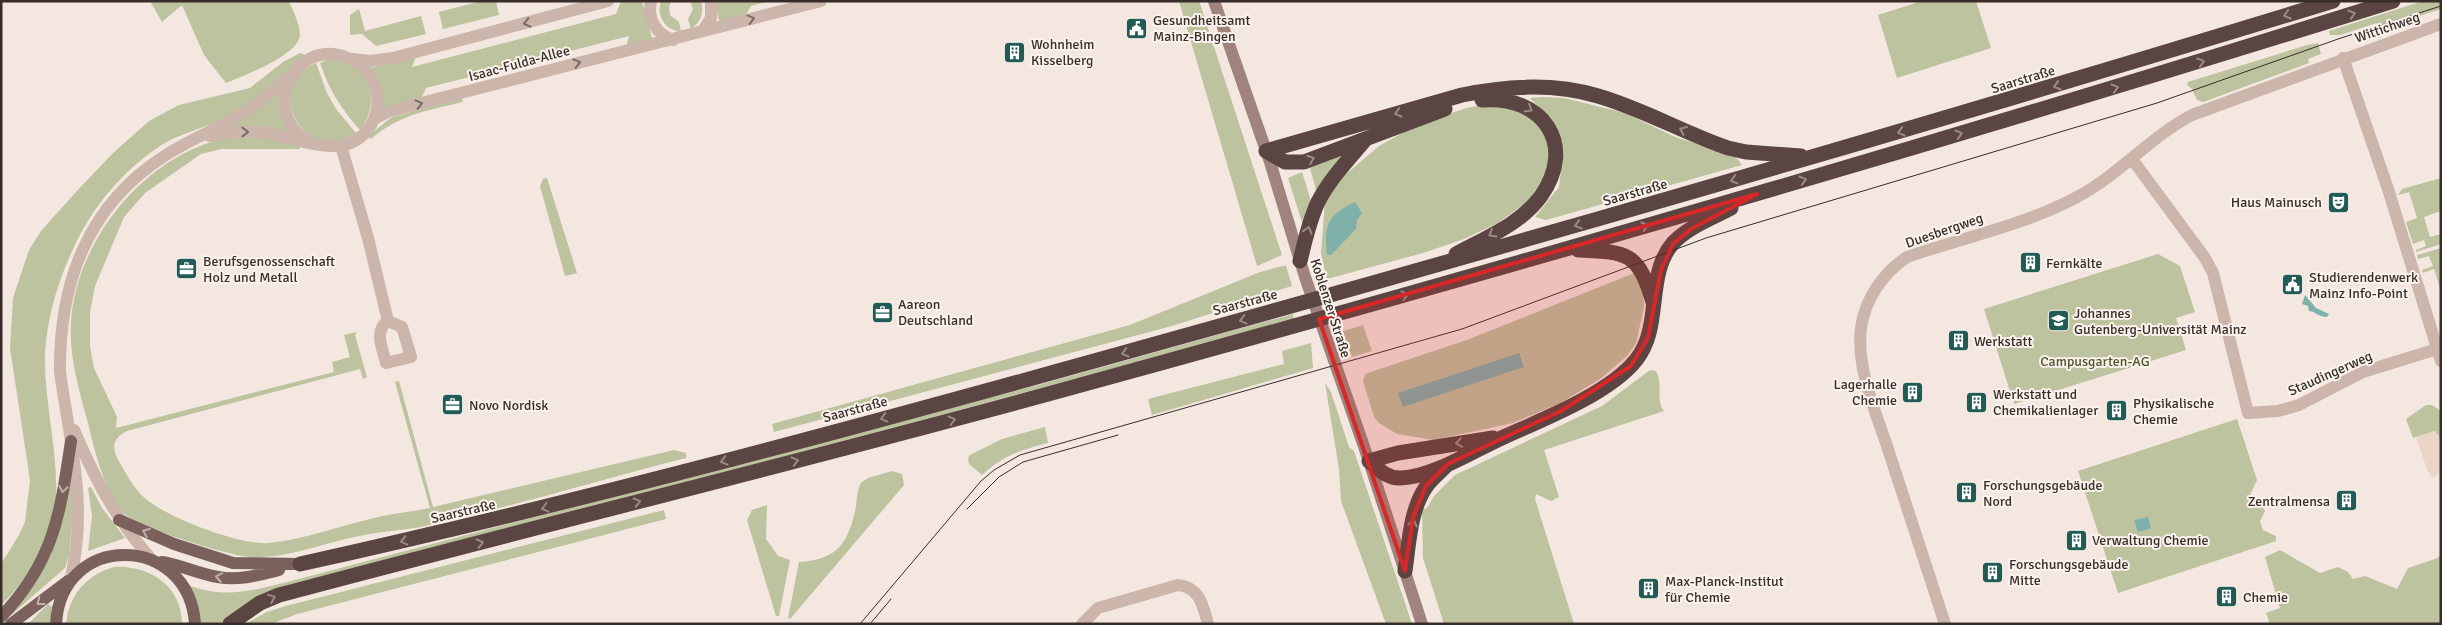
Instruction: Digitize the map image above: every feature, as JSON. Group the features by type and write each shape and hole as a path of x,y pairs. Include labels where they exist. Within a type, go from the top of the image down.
{"highway":[{"name":"Saarstraße","path":"300,564 452,531 592,496 1031,379 1332,296 1815,156 2333,1"},
{"path":"230,624 260,603 278,595 971,414 1338,314 1757,194 2145,79 2394,1"},
{"path":"1266,151 1462,95 1484,90 1527,88 1572,90 1596,95 1728,148 1785,156 1815,156"},
{"path":"1266,151 1285,162 1304,162 1447,108 1470,102 1502,99 1528,107 1538,114 1551,134 1555,158 1553,171 1541,196 1532,206 1496,232 1430,268"},
{"path":"1300,261 1308,228 1319,201 1341,169 1366,139"},
{"path":"1369,461 1387,475 1396,478 1414,476 1448,464 1575,404 1630,366 1640,356 1648,338 1660,270 1672,244 1691,229 1757,194"},
{"path":"1564,250 1612,252 1630,258 1643,273 1654,305"},
{"path":"1369,461 1398,453 1507,435"},
{"path":"1405,571 1412,525 1420,499 1426,486 1448,464"}],"main road":[{"name":"Koblenzer Straße","path":"1214,1 1266,151 1300,261 1369,461 1422,624"},
{"path":"1,617 30,584 48,551 59,512 71,441"},
{"path":"119,520 174,544 233,563 300,564"},
{"name":"Saarstraße","path":"70,579 90,563 110,556 131,554 230,579 242,578 300,564"},
{"path":"154,560 172,572 186,590 191,600 195,624"},
{"path":"11,624 70,579"},
{"path":"56,624 59,603 70,579"}],"street":[{"path":"70,579 75,559 80,507 60,372 60,337 67,293 79,256 99,219 119,194 155,162 247,111 291,76 305,62 318,56 336,54 352,59 370,61 393,58 608,1"},
{"path":"651,1 650,12 655,26 663,35 673,40"},
{"path":"703,31 711,18 711,1"},
{"name":"Isaac-Fulda-Allee","path":"341,146 361,136 374,119 390,111 821,1"},
{"name":"Wittichweg","path":"2343,58 2441,24"},
{"name":"Duesbergweg","path":"1944,624 1886,442 1860,353 1861,329 1865,310 1874,290 1896,264 1907,257 2052,209 2078,197 2132,159 2174,126 2192,115 2343,58"},
{"name":"Staudingerweg","path":"2132,159 2205,258 2213,273 2248,413 2278,410 2299,405 2363,372 2440,357 2388,189 2343,58"},
{"path":"352,59 366,71 375,87 377,101 374,119"},
{"path":"291,76 284,98 287,117 297,133 312,143"},
{"path":"197,138 233,132 254,132 326,147 341,146 368,238 388,322"},
{"path":"68,416 100,488 119,520 154,560"},
{"path":"1082,624 1098,608 1178,585 1191,587 1199,596 1208,624"}],"highlighted area":[{"path":"1757,194 1691,229 1673,244 1661,270 1648,338 1631,366 1561,411 1448,464 1426,486 1413,518 1405,571 1319,319"}],"green space":[{"path":"150,1 289,1 298,22 300,35 297,43 281,57 226,83 204,55 182,5 162,22"},
{"path":"481,1 496,1 499,15 443,29 439,12"},
{"path":"621,1 642,1 653,41 626,47 629,36 426,88 420,101 382,109 371,68 417,54 412,67 616,14"},
{"path":"661,1 672,1 669,6 670,15 679,22 681,32 670,29 663,22 660,12"},
{"path":"690,1 701,1 702,9 701,17 691,29 688,19 693,9"},
{"path":"714,1 770,1 751,6 745,16 720,24"},
{"path":"1179,1 1199,1 1282,255 1257,266"},
{"path":"1922,1 1976,1 1991,48 1897,78 1878,15"},
{"path":"2423,1 2441,1 2441,9 2379,29 2377,23 2340,35 2330,35 2329,31"},
{"path":"359,9 365,31 421,16 426,34 376,46 362,34 350,35 350,15"},
{"path":"2318,43 2321,54 2308,59 2309,63 2203,102 2197,100 2192,89 2187,85 2188,82"},
{"path":"300,53 306,55 252,102 223,119 170,140 140,161 105,197 77,240 68,259 54,300 46,342 47,395 56,479 56,496 51,526 30,569 1,605 1,564 25,522 30,480 10,348 13,298 29,250 41,231 75,193 112,154 149,121 179,105 250,88 283,62"},
{"path":"329,59 350,65 366,79 371,95 371,103 362,128 359,129 347,114 327,82 320,63"},
{"path":"316,63 327,93 336,109 356,133 337,141 320,140 306,132 296,119 291,104 292,88 300,74"},
{"path":"280,92 291,133 231,129 231,126"},
{"path":"462,98 463,102 414,115 393,124 371,139 368,136 392,117"},
{"path":"1530,98 1564,98 1625,113 1675,137 1734,155 1742,165 1546,220 1535,217 1559,187 1563,155 1553,123"},
{"path":"1489,104 1524,112 1542,128 1547,140 1549,169 1529,200 1498,223 1464,239 1423,253 1327,279 1321,254 1325,201 1345,175 1379,146 1415,126 1466,108"},
{"path":"262,137 300,146 300,149 221,149 201,154 145,193 124,217 95,286 90,312 90,347 94,368 117,417 116,428 334,372 332,362 350,357 344,335 357,332 355,335 367,377 363,379 360,369 121,434 114,446 118,460 138,492 146,499 187,522 224,535 257,543 296,539 381,516 430,508 395,382 399,381 433,507 674,450 686,453 686,458 458,519 416,528 364,535 276,556 250,557 224,552 167,534 127,516 113,497 102,473 81,398 73,361 71,322 75,293 85,264 98,237 116,211 137,188 160,168 186,152 214,141"},
{"path":"1348,153 1317,194 1310,168"},
{"path":"1302,172 1312,204 1303,225 1288,178"},
{"path":"547,178 577,273 565,276 540,186 543,179"},
{"path":"2441,178 2441,211 2424,217 2430,237 2441,234 2441,244 2416,252 2416,250 2426,246 2424,240 2413,244 2406,222 2417,218 2409,192 2398,195 2402,189"},
{"path":"2441,248 2441,291 2434,269 2423,273 2422,270 2433,266 2429,256 2418,259 2417,255"},
{"name":"Campusgarten-AG","path":"2158,254 2180,266 2195,312 2176,318 2186,350 2014,404 1984,309"},
{"path":"1286,266 1292,286 1266,294 1266,296 1172,326 774,432 772,424 1130,325 1260,272"},
{"path":"1637,272 1643,288 1644,307 1636,343 1627,356 1600,379 1560,403 1513,423 1434,440 1397,434 1379,423 1374,417 1363,381 1365,374 1467,340"},
{"path":"1293,314 1294,319 1044,387 668,487 291,584 255,599 220,624 198,624 190,586 229,593 278,584 1038,385"},
{"path":"1363,325 1372,351 1352,357 1343,331"},
{"path":"1311,343 1313,368 1152,415 1148,399 1284,364 1282,351"},
{"path":"1650,370 1656,371 1659,382 1660,402 1664,411 1544,450 1559,497 1551,501 1536,494 1535,499 1574,624 1444,624 1423,558 1422,510 1427,508 1434,496 1455,475 1602,406"},
{"path":"1325,383 1331,392 1349,447 1354,451 1412,624 1386,624 1341,501 1339,469"},
{"path":"2426,405 2432,405 2441,411 2441,439 2435,431 2413,438 2406,419"},
{"path":"2237,419 2257,480 2248,499 2263,507 2265,511 2260,521 2263,530 2276,536 2276,541 2118,593 2078,471"},
{"path":"1045,427 1048,443 1012,454 982,475 969,464 968,458 970,455 1002,439"},
{"path":"892,471 902,474 904,485 790,619 788,618 799,562 823,557 840,547 850,530 861,483 868,478"},
{"path":"66,476 75,493 69,555 65,568 10,616 36,582 51,555"},
{"path":"91,487 102,508 125,538 88,551 92,516 88,488"},
{"path":"767,505 766,539 778,556 790,560 779,616 776,616 747,520 752,510"},
{"path":"664,510 666,519 297,614 271,624 245,624 267,612 286,606"},
{"path":"2280,550 2320,573 2338,567 2348,572 2353,579 2365,576 2397,589 2408,568 2438,558 2441,553 2441,624 2270,624 2266,613 2280,608 2265,557"},
{"path":"114,567 127,567 139,570 161,580 176,599 181,611 182,624 66,624 75,595 95,575"},
{"path":"48,604 52,607 50,624 28,624"}],"shaded area":[{"path":"2435,431 2441,439 2441,472 2433,478 2428,472 2416,437"}],"water":[{"path":"1355,202 1362,213 1357,220 1356,229 1331,255 1327,255 1326,236 1329,222 1338,212"},
{"path":"2305,295 2316,308 2329,314 2327,317 2309,311 2308,306 2302,304"},
{"path":"1519,353 1524,367 1403,407 1398,393"},
{"path":"2148,517 2151,528 2138,532 2134,520"}],"tram line":[{"path":"860,624 981,481 994,470 1020,455 1462,329 1706,238 2157,103 2341,38 2441,6"},
{"path":"967,509 999,477 1023,462 1118,435"},
{"path":"870,624 891,599"}],"place":[{"name":"Gesundheitsamt Mainz-Bingen","path":"1137,28"},
{"name":"Wohnheim Kisselberg","path":"1015,52"},
{"name":"Haus Mainusch","path":"2338,202"},
{"name":"Fernkälte","path":"2030,263"},
{"name":"Berufsgenossenschaft Holz und Metall","path":"187,269"},
{"name":"Studierendenwerk Mainz Info-Point","path":"2293,285"},
{"name":"Aareon Deutschland","path":"882,312"},
{"name":"Johannes Gutenberg-Universität Mainz","path":"2058,321"},
{"name":"Werkstatt","path":"1958,341"},
{"name":"Lagerhalle Chemie","path":"1913,392"},
{"name":"Werkstatt und Chemikalienlager","path":"1977,402"},
{"name":"Novo Nordisk","path":"453,405"},
{"name":"Physikalische Chemie","path":"2117,411"},
{"name":"Forschungsgebäude Nord","path":"1967,493"},
{"name":"Zentralmensa","path":"2346,501"},
{"name":"Verwaltung Chemie","path":"2076,540"},
{"name":"Forschungsgebäude Mitte","path":"1993,572"},
{"name":"Max-Planck-Institut für Chemie","path":"1649,589"},
{"name":"Chemie","path":"2227,597"}]}
